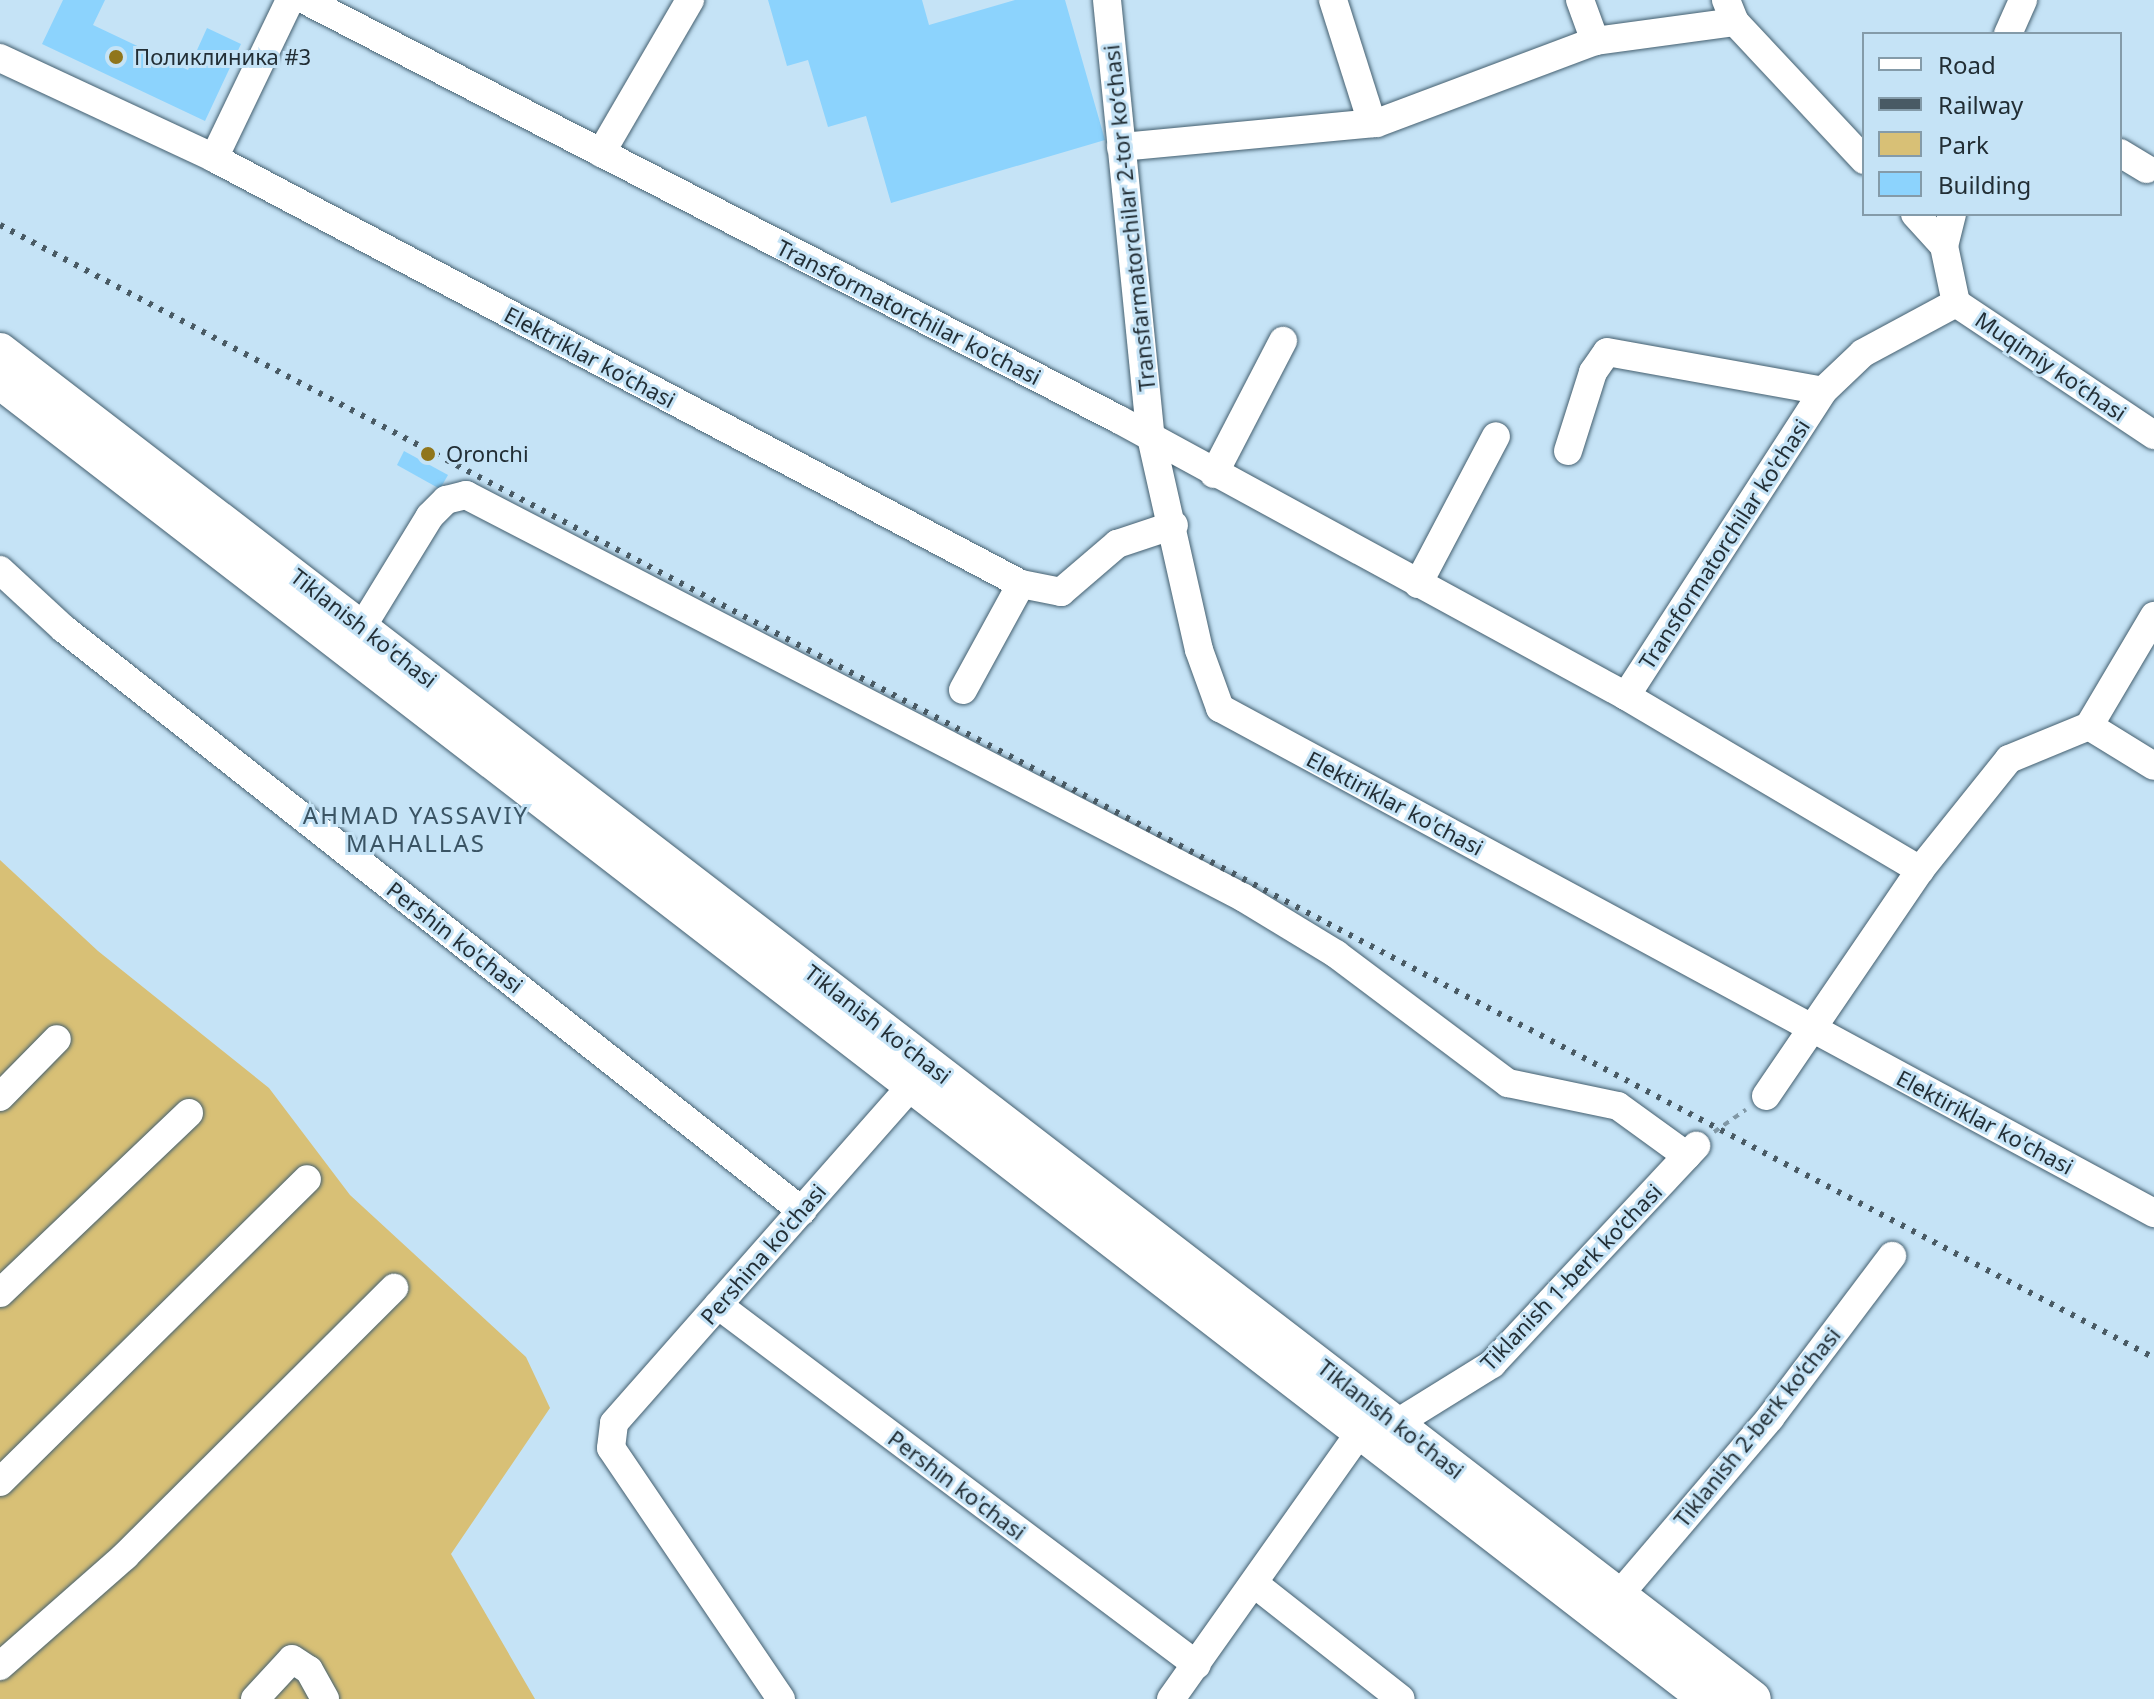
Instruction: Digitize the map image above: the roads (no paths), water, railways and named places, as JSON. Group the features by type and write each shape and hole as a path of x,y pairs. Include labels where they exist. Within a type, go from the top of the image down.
{"main road":[{"name":"Tiklanish ko'chasi","path":"0,351 1753,1699"},
{"path":"0,381 1707,1699"},
{"path":"1361,1431 1397,1423"}],"street":[{"path":"214,158 290,0"},
{"name":"Transformatorchilar ko'chasi","path":"305,0 351,10 601,153 1151,437 1626,696 1920,870"},
{"path":"601,153 690,0"},
{"name":"Transfarmatorchilar 2-tor koʻchasi","path":"1107,0 1151,437"},
{"path":"1333,0 1372,123"},
{"path":"1580,0 1595,41"},
{"path":"2009,32 2023,0"},
{"path":"1121,147 1372,123 1595,41 1730,11 1862,158"},
{"name":"Elektriklar ko‘chasi","path":"0,58 214,158 1021,584 1061,592 1117,544 1174,525"},
{"path":"2122,154 2147,169"},
{"path":"1917,216 1944,246"},
{"name":"Muqimiy ko‘chasi","path":"1952,216 1944,246 1956,303 2154,435"},
{"name":"Transformatorchilar ko'chasi","path":"1626,696 1823,391 1863,353 1956,303"},
{"path":"1214,474 1283,341"},
{"path":"1568,451 1607,352 1823,391"},
{"path":"1418,584 1496,436"},
{"name":"Elektiriklar ko'chasi","path":"1151,437 1174,525 1199,650 1220,708 2154,1213"},
{"name":"Tiklanish 1-berk ko‘chasi","path":"362,627 430,516 446,500 466,495 1230,891 1336,954 1508,1083 1618,1106 1692,1151 1492,1364 1397,1423"},
{"name":"Pershin ko'chasi","path":"0,570 77,639 802,1211"},
{"path":"963,690 1021,584"},
{"path":"1766,1096 1817,1031 1920,870 2009,759 2089,726 2154,616"},
{"path":"2089,726 2154,766"},
{"path":"0,1097 57,1039"},
{"name":"Pershina ko'chasi","path":"781,1699 611,1448 614,1423 912,1085"},
{"path":"0,1293 189,1113"},
{"path":"0,1482 307,1179"},
{"name":"Tiklanish 2-berk ko‘chasi","path":"1619,1595 1770,1418 1892,1256"},
{"path":"0,1666 125,1556 394,1288"},
{"name":"Pershin ko'chasi","path":"718,1305 1197,1665"},
{"path":"1171,1699 1256,1585 1361,1431"},
{"path":"1256,1585 1401,1699"},
{"path":"255,1699 292,1659 309,1670 325,1699"}],"railway":[{"path":"0,225 2154,1358"}],"place":[{"name":"Поликлиника #3","path":"116,57"},
{"name":"Oronchi","path":"428,454"}],"district":[{"name":"AHMAD YASSAVIY MAHALLAS","path":"416,829"}]}
